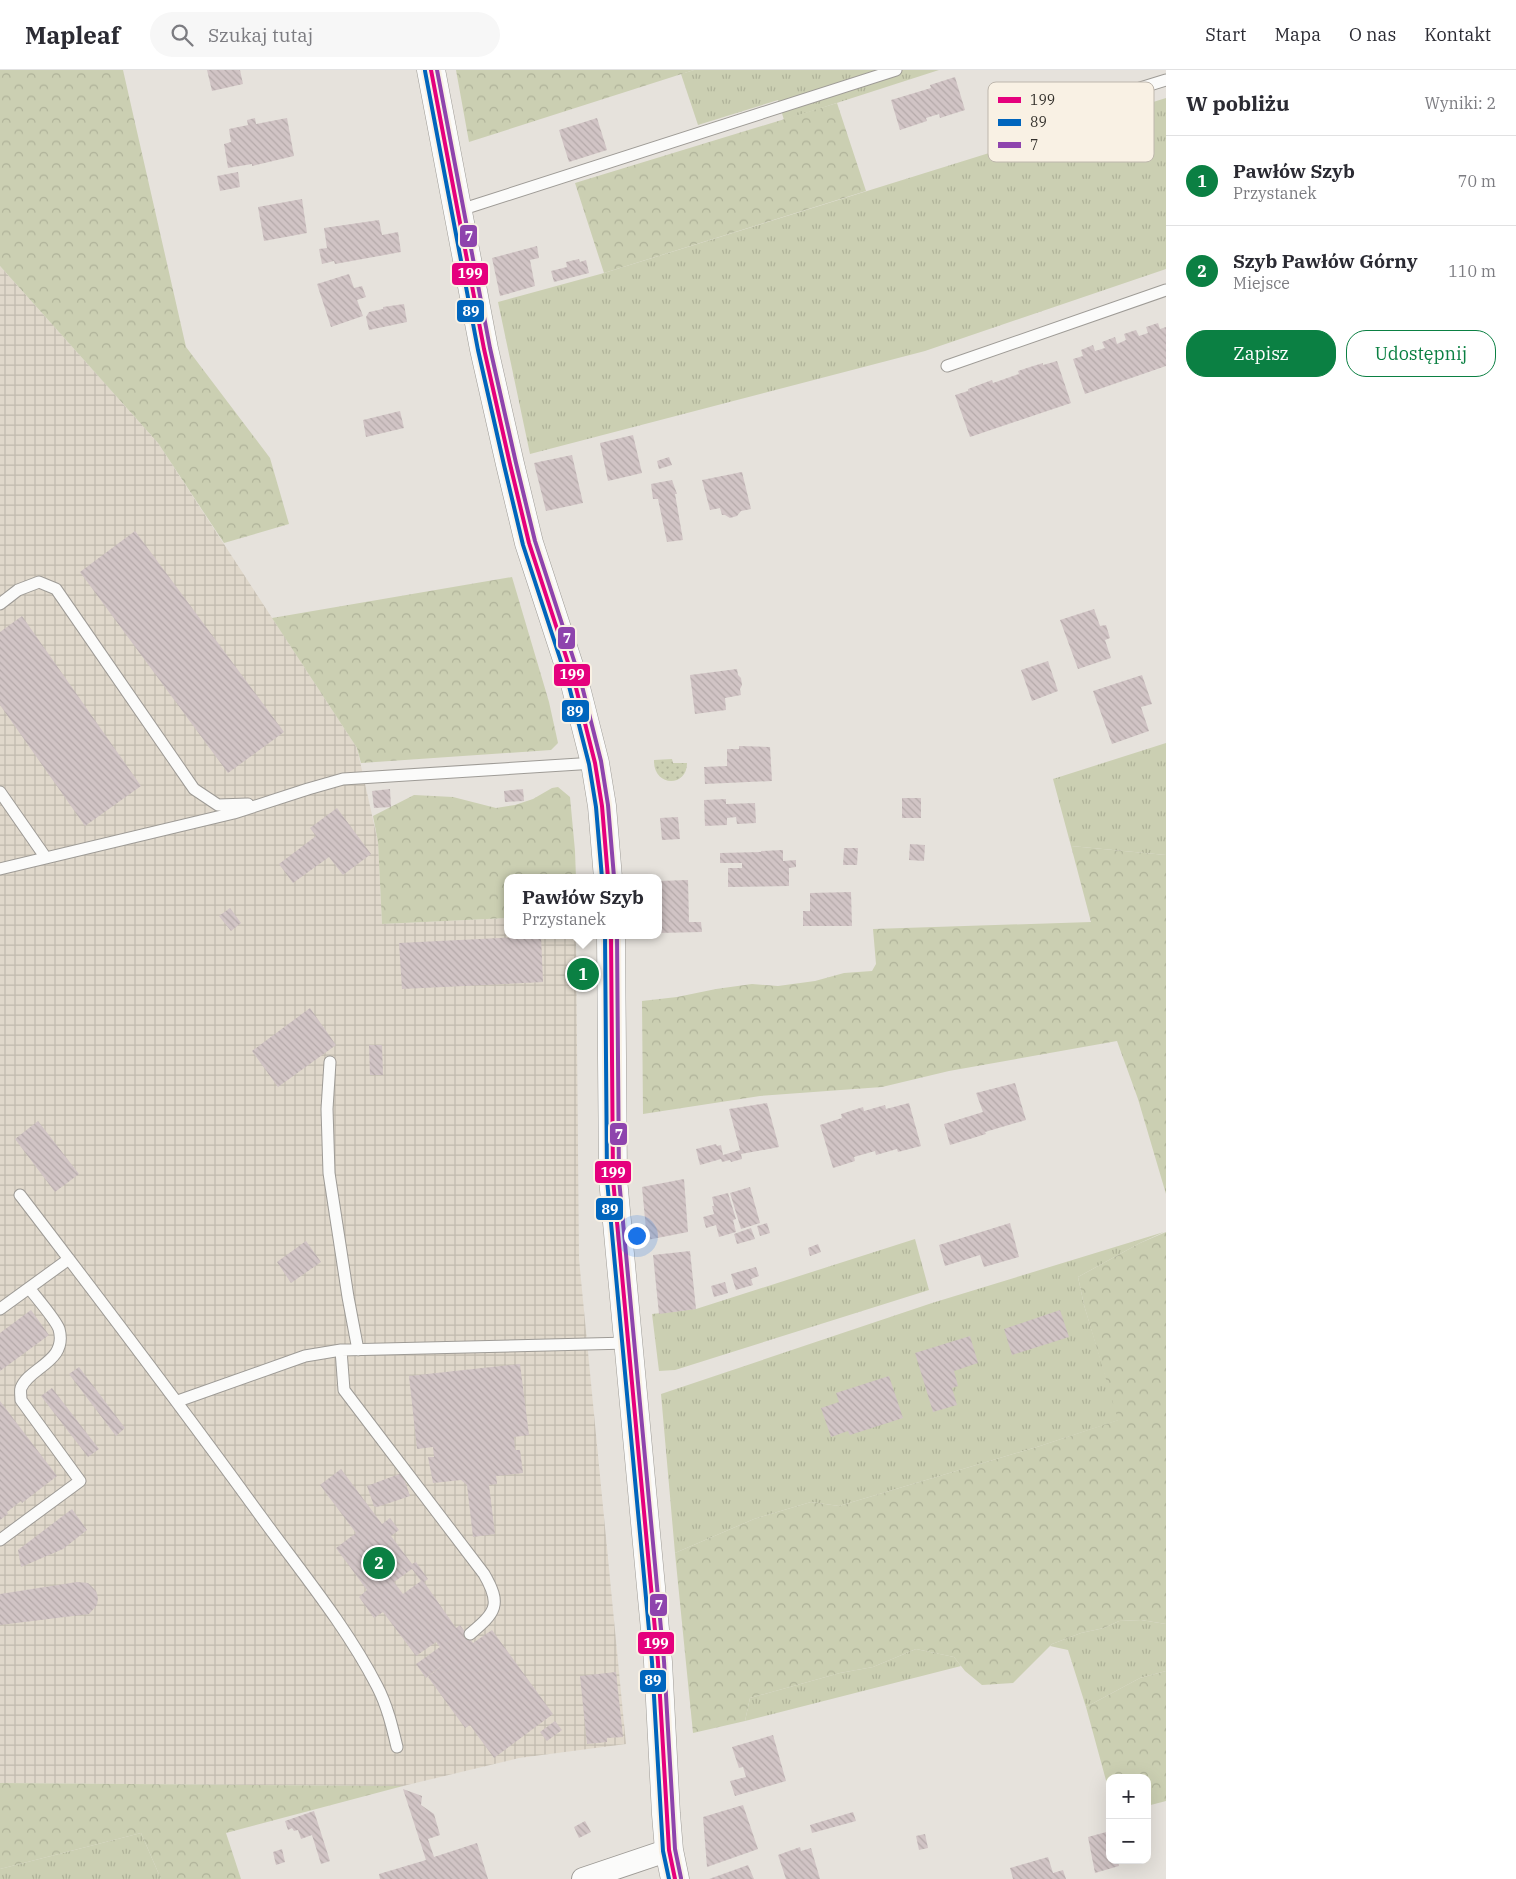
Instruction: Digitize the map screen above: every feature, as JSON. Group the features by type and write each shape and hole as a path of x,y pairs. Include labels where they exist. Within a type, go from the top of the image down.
{"street":[{"path":"431,70 484,349 510,464 529,543 575,684 595,764 602,806 608,874"},
{"path":"611,939 613,1179 658,1662 669,1850 675,1879"},
{"path":"583,1879 669,1850"}],"lane":[{"path":"457,211 896,70"},
{"path":"1154,84 1166,80"},
{"path":"947,366 1166,290"},
{"path":"0,604 18,590 39,582 56,589 194,789 218,805 262,804"},
{"path":"0,869 234,813 343,779 595,764"},
{"path":"0,792 46,858"},
{"path":"330,1062 327,1109 329,1173 358,1350"},
{"path":"20,1195 178,1401 356,1650 378,1688 389,1716 397,1747"},
{"path":"0,1309 69,1259"},
{"path":"0,1540 80,1481 21,1400 20,1389 25,1381 55,1354 60,1339 59,1327 29,1288"},
{"path":"178,1401 305,1356 342,1350 628,1343"},
{"path":"342,1350 344,1390 484,1574 493,1589 495,1601 492,1612 470,1634"}],"shaded area":[{"path":"0,266 158,443 357,748 378,842 382,924 504,918 504,939 576,939 579,1259 626,1744 519,1758 403,1786 0,1783"}],"green space":[{"path":"0,70 123,70 186,347 270,458 289,524 224,543 158,443 0,266"},
{"path":"456,70 694,70 469,142"},
{"path":"694,70 939,70 784,120 778,100 698,125 681,74"},
{"path":"1166,98 1166,269 925,351 530,454 498,302 604,273 988,153 988,162 1154,162 1154,102"},
{"path":"837,103 866,191 604,273 575,183"},
{"path":"512,577 549,702 558,743 551,750 361,763 357,748 272,618"},
{"path":"1166,743 1166,855 1071,846 1053,779"},
{"path":"672,759 673,763 687,763 686,771 682,777 670,781 659,775 655,769 654,760"},
{"path":"558,787 570,797 576,874 504,874 504,918 382,924 378,842 373,816 414,795 453,797 496,808 515,805 533,799 552,788"},
{"path":"1071,846 1166,855 1166,1194 1138,1099 1117,1041 949,1071 882,1087 760,1096 643,1114 642,1001 752,984 778,986 815,981 844,973 872,971 876,964 873,929 1091,922"},
{"path":"1164,1232 1078,1277 1084,1305 1119,1420 1040,1446 839,1506 811,1502 754,1519 675,1553 661,1394 932,1303"},
{"path":"1166,1232 1166,1624 1141,1620 1119,1621 1104,1628 1081,1633 1052,1644 1013,1683 982,1685 965,1671 954,1657 916,1649 873,1667 840,1673 750,1698 745,1721 693,1733 675,1553 754,1519 811,1502 839,1506 1040,1446 1118,1420 1084,1305 1078,1277 1140,1243"},
{"path":"915,1239 929,1290 675,1370 659,1371 652,1314 696,1309"},
{"path":"1141,1620 1166,1624 1166,1671 1140,1678 1086,1707 1068,1650 1050,1646 1081,1633 1104,1628 1119,1621"},
{"path":"916,1649 954,1657 961,1666 745,1721 750,1698 840,1673 873,1667"},
{"path":"1166,1671 1166,1801 1151,1805 1151,1774 1106,1774 1106,1780 1086,1707 1140,1678"},
{"path":"0,1783 403,1786 226,1833 241,1879 161,1879 141,1833 0,1869"},
{"path":"141,1833 161,1879 0,1879 0,1869"}],"building":[{"path":"207,70 240,70 243,84 212,91"},
{"path":"955,77 965,110 940,118 939,114 926,118 927,121 900,130 891,100 931,88 930,85"},
{"path":"255,118 256,124 287,118 294,156 252,166 252,164 228,168 224,144 231,142 229,129 248,125 247,120"},
{"path":"597,118 607,150 569,162 559,130"},
{"path":"238,172 240,187 220,191 217,176"},
{"path":"302,199 307,233 264,241 258,207"},
{"path":"379,220 382,235 398,232 401,252 335,264 334,261 322,264 319,249 327,248 324,228"},
{"path":"537,246 539,258 530,260 535,286 500,296 492,258"},
{"path":"579,259 580,262 586,260 589,273 554,282 551,271 567,267 566,262"},
{"path":"349,274 354,288 362,286 366,297 357,300 363,316 331,327 317,284"},
{"path":"404,304 407,322 369,330 366,317 369,312 383,309 383,307"},
{"path":"1158,323 1160,329 1166,327 1166,366 1085,394 1073,359 1083,356 1081,350 1093,345 1095,351 1105,348 1102,342 1115,337 1117,344 1126,340 1124,334 1136,330 1139,336 1148,333 1146,327"},
{"path":"1057,361 1071,403 970,437 955,395 992,380 993,383 1019,374 1018,371 1030,367"},
{"path":"400,411 404,428 366,437 363,420"},
{"path":"633,435 642,473 608,481 600,443"},
{"path":"572,455 583,503 546,511 534,463"},
{"path":"669,457 672,465 659,469 657,461"},
{"path":"742,472 751,509 741,511 737,516 730,518 722,515 720,508 710,510 702,480"},
{"path":"672,480 677,494 675,494 683,540 667,542 658,499 653,499 651,484"},
{"path":"135,531 284,732 228,773 80,572"},
{"path":"1094,609 1100,626 1106,625 1110,638 1105,640 1111,658 1078,669 1060,620"},
{"path":"22,616 141,786 85,826 0,705 0,632"},
{"path":"1048,661 1058,691 1032,701 1021,670"},
{"path":"737,669 738,675 741,678 741,695 725,698 726,710 695,714 690,675"},
{"path":"1142,675 1152,704 1141,707 1149,731 1112,744 1093,691"},
{"path":"739,746 770,747 772,781 705,784 704,767 727,766 727,749 739,749"},
{"path":"390,789 391,807 374,808 372,791"},
{"path":"523,789 524,801 505,802 504,791"},
{"path":"902,798 921,798 921,818 902,818"},
{"path":"726,799 726,804 755,803 756,823 737,824 736,817 727,818 727,825 705,826 704,800"},
{"path":"337,808 371,854 343,875 329,857 293,883 279,864 316,836 310,828"},
{"path":"678,817 680,839 662,840 660,818"},
{"path":"910,844 925,845 924,861 909,860"},
{"path":"844,848 858,848 857,865 843,865"},
{"path":"783,850 783,861 796,860 796,867 789,868 789,886 728,887 728,868 742,868 742,863 720,863 720,853"},
{"path":"688,880 689,922 701,922 702,932 662,933 662,881"},
{"path":"851,892 852,926 803,926 803,911 810,911 810,893"},
{"path":"230,908 241,923 231,931 219,916"},
{"path":"504,938 541,939 543,982 402,989 399,943"},
{"path":"310,1008 336,1045 278,1087 252,1051"},
{"path":"369,1045 382,1045 383,1075 370,1075"},
{"path":"1015,1083 1026,1120 950,1145 944,1124 983,1112 976,1093"},
{"path":"767,1103 779,1147 741,1154 742,1159 731,1162 730,1160 722,1162 721,1159 700,1165 696,1149 716,1144 717,1146 721,1145 723,1155 740,1150 729,1109"},
{"path":"909,1103 921,1146 898,1152 897,1149 876,1155 875,1151 854,1157 855,1161 833,1168 820,1125 842,1118 841,1114 863,1107 864,1111 885,1105 886,1109"},
{"path":"38,1121 79,1174 55,1192 15,1139"},
{"path":"684,1179 688,1232 647,1240 642,1187"},
{"path":"750,1187 760,1223 741,1229 730,1193"},
{"path":"728,1193 736,1219 733,1220 736,1232 719,1237 716,1225 706,1228 703,1217 714,1214 712,1197"},
{"path":"767,1223 770,1233 760,1236 757,1226"},
{"path":"1010,1223 1019,1257 984,1267 980,1255 945,1266 939,1245"},
{"path":"751,1228 755,1239 737,1244 734,1234"},
{"path":"306,1241 321,1262 291,1283 277,1262"},
{"path":"818,1244 821,1252 810,1256 808,1248"},
{"path":"690,1251 696,1309 659,1314 653,1255"},
{"path":"756,1267 759,1276 751,1279 753,1285 736,1290 731,1274"},
{"path":"725,1282 728,1293 714,1297 711,1286"},
{"path":"31,1310 49,1335 0,1371 0,1333"},
{"path":"1060,1310 1069,1337 1012,1355 1004,1329"},
{"path":"970,1336 978,1363 954,1371 958,1386 952,1388 957,1405 933,1412 915,1353"},
{"path":"520,1364 529,1435 514,1437 515,1450 520,1450 523,1473 496,1476 497,1484 489,1485 495,1534 473,1537 467,1485 461,1480 433,1483 428,1457 434,1457 433,1447 417,1449 409,1376"},
{"path":"79,1367 125,1428 116,1436 69,1374"},
{"path":"889,1376 903,1418 850,1435 848,1431 831,1437 821,1408 839,1402 836,1393"},
{"path":"52,1388 99,1449 88,1457 41,1396"},
{"path":"0,1401 57,1476 22,1503 21,1501 0,1520"},
{"path":"341,1469 382,1524 390,1518 399,1530 391,1536 412,1564 416,1562 428,1579 424,1582 456,1628 460,1625 473,1643 492,1630 553,1714 494,1758 470,1725 465,1728 428,1677 449,1660 426,1678 416,1664 440,1647 436,1642 416,1656 383,1612 374,1618 359,1597 367,1590 336,1548 356,1533 320,1485","holes":["412,1569 421,1581 403,1594 394,1582"]},
{"path":"402,1473 410,1496 377,1507 374,1506 367,1486"},
{"path":"72,1509 87,1530 63,1549 21,1567 18,1550"},
{"path":"77,1582 88,1583 96,1591 97,1605 89,1614 0,1625 0,1594"},
{"path":"616,1672 623,1737 607,1738 607,1742 587,1744 580,1676"},
{"path":"555,1721 562,1730 547,1741 540,1732"},
{"path":"773,1735 786,1781 735,1796 730,1781 746,1777 743,1767 739,1768 732,1747"},
{"path":"403,1789 422,1796 421,1805 434,1814 440,1835 428,1839 434,1857 477,1843 488,1879 380,1879 379,1874 426,1860"},
{"path":"743,1805 758,1849 707,1867 703,1817"},
{"path":"314,1811 330,1861 321,1864 312,1835 301,1839 298,1830 294,1831 292,1828 288,1830 285,1821"},
{"path":"853,1812 856,1821 812,1833 810,1825"},
{"path":"585,1821 591,1832 579,1838 574,1827"},
{"path":"1106,1832 1106,1864 1118,1864 1119,1866 1095,1873 1088,1837"},
{"path":"925,1834 928,1848 919,1850 916,1836"},
{"path":"800,1847 801,1851 811,1848 820,1879 786,1879 778,1855"},
{"path":"282,1849 285,1862 276,1865 273,1852"},
{"path":"1048,1857 1053,1873 1063,1870 1066,1879 1013,1879 1010,1868"},
{"path":"748,1865 754,1879 709,1879"}],"transit line":[{"name":"199","path":"431,70 484,349 510,464 529,543 575,684 595,763 602,806 608,874"},
{"name":"7","path":"437,70 490,348 516,463 535,541 581,682 601,761 608,805 614,874"},
{"name":"89","path":"425,71 478,350 504,465 523,545 569,686 589,764 596,807 602,874"},
{"name":"89","path":"605,939 607,1180 652,1662 663,1851 669,1879"},
{"name":"199","path":"611,939 613,1179 658,1662 669,1850 675,1879"},
{"name":"7","path":"617,939 619,1179 664,1661 675,1849 681,1878"}],"place":[{"name":"Pawłów Szyb","path":"583,974"},
{"name":"Szyb Pawłów Górny","path":"379,1563"}]}
